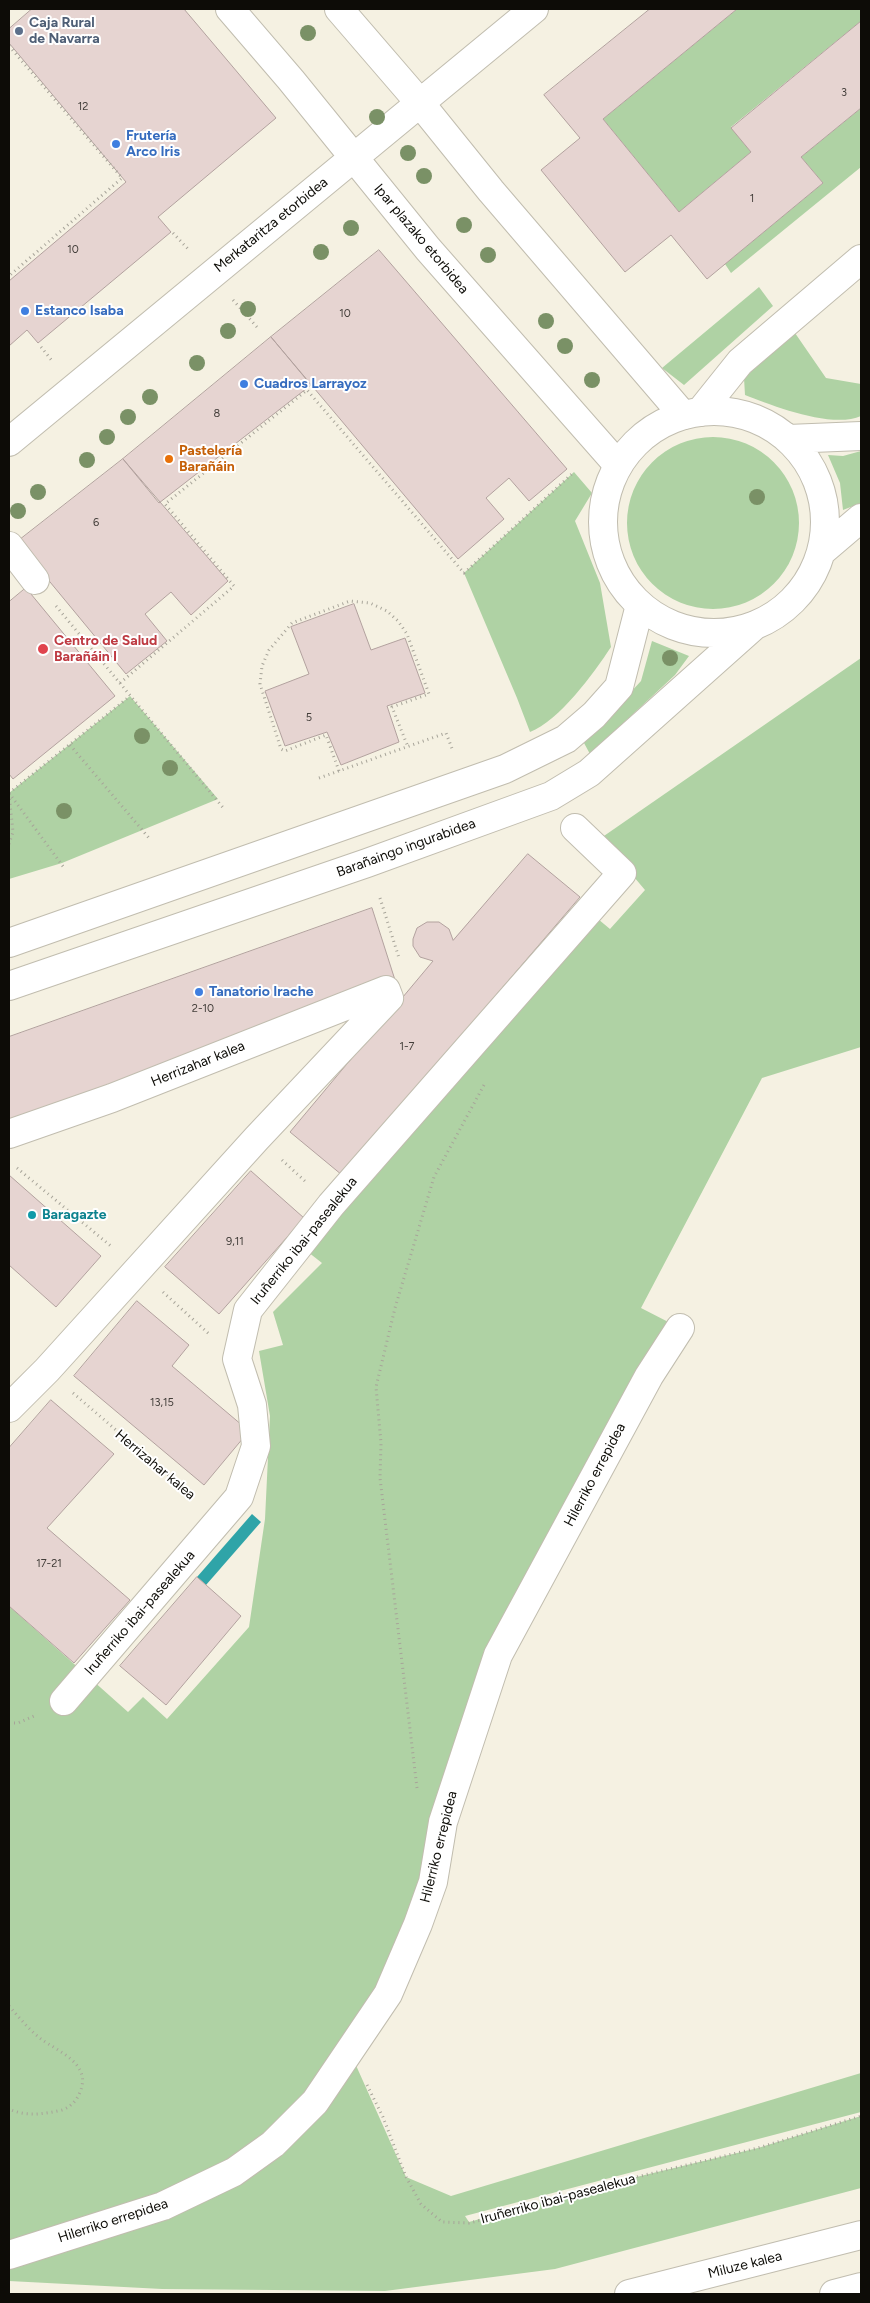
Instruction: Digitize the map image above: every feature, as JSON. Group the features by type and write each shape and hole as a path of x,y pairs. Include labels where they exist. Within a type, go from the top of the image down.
{"street":[{"name":"Ipar plazako etorbidea","path":"230,9 428,249 618,466"},
{"path":"339,9 420,103 491,191 692,413"},
{"name":"Merkataritza etorbidea","path":"9,442 534,9"},
{"path":"692,413 740,362 861,259"},
{"path":"732,412 762,421 788,439 808,462 821,491 826,522 822,552 807,583 784,609 755,626 725,633 694,632 665,622 640,605 616,575 604,539 604,501 618,466 635,443 658,426 692,413 732,412"},
{"path":"788,439 861,436"},
{"path":"822,552 861,518"},
{"path":"9,546 35,580"},
{"path":"9,943 496,772 566,739 594,715 619,687 640,605"},
{"name":"Barañaingo ingurabidea","path":"9,986 368,863 551,796 589,773 755,626"},
{"name":"Iruñerriko ibai-pasealekua","path":"64,1701 239,1497 256,1446 252,1405 237,1360 248,1310 331,1205 622,873 575,828"},
{"path":"9,1408 46,1370 257,1138 389,998 386,990"},
{"name":"Herrizahar kalea","path":"9,1134 112,1098 386,990"},
{"name":"Hilerriko errepidea","path":"9,2254 164,2206 234,2172 273,2144 315,2102 388,1994 418,1924 433,1882 443,1822 498,1655 649,1376 680,1328"},
{"name":"Miluze kalea","path":"630,2294 861,2236"},
{"path":"834,2294 861,2288"}],"path":[{"path":"9,46 122,178 9,276"},
{"path":"120,683 234,586 165,504 307,390 464,573 574,472"},
{"path":"35,580 225,810"},
{"path":"339,771 326,735 285,751 281,749 260,684 262,666 269,650 292,623 350,601 370,603 387,612 398,621 407,634 429,694 392,707 408,747"},
{"path":"9,793 130,696"},
{"path":"319,778 446,733 456,759"},
{"path":"70,746 149,838"},
{"path":"9,793 13,832 9,844"},
{"path":"9,793 65,869"},
{"path":"380,898 407,983 386,990"},
{"path":"443,1822 419,1802 401,1671 380,1478 382,1443 376,1387 394,1308 434,1177 489,1077"},
{"path":"257,1138 331,1205"},
{"path":"16,1168 137,1268 237,1360"},
{"name":"Herrizahar kalea","path":"46,1370 220,1519"},
{"path":"9,2006 40,2038 81,2068 84,2084 77,2099 66,2108 39,2115 9,2110"},
{"name":"Iruñerriko ibai-pasealekua","path":"350,2052 383,2117 406,2177 421,2204 442,2222 469,2222 523,2210 607,2184 758,2148 861,2116"}],"green space":[{"path":"737,9 861,9 861,21 731,127 751,152 679,212 603,119"},
{"path":"861,108 861,167 731,273 725,264 823,183 801,157"},
{"path":"759,287 773,306 684,385 662,368"},
{"path":"795,333 826,378 861,384 861,416 835,420 819,418 786,410 745,395 744,378"},
{"path":"721,437 738,440 754,447 768,456 780,468 796,498 799,523 798,540 793,556 780,578 768,590 738,606 705,609 688,606 672,599 658,590 646,578 630,548 627,515 630,498 637,482 646,468 658,456 688,440"},
{"path":"861,451 861,503 843,510 840,483 828,455 843,456"},
{"path":"574,472 592,493 575,521 600,583 611,647 586,682 564,707 552,718 530,732 464,573"},
{"path":"652,641 689,656 675,675 590,754 584,743 641,681"},
{"path":"861,658 861,1047 762,1078 641,1308 680,1328 511,1632 443,1822 445,1879 350,2052 406,2177 451,2196 861,2073 861,2112 465,2216 469,2222 607,2184 758,2148 861,2116 861,2188 555,2269 385,2291 162,2289 9,2281 9,1606 128,1712 143,1697 167,1719 249,1627 265,1519 270,1416 259,1351 283,1345 273,1312 322,1263 308,1252 598,919 610,929 645,890 601,838"},
{"path":"130,696 218,799 62,863 9,879 9,793"}],"water":[{"path":"252,1514 261,1522 206,1585 197,1577"}],"building":[{"path":"32,9 184,9 276,118 158,217 171,232 38,343 27,330 9,346 9,281 126,182 9,43 9,29"},
{"path":"650,9 737,9 603,119 679,212 751,152 731,128 861,21 861,108 801,157 823,183 707,279 671,235 625,272 541,170 580,138 544,95"},
{"path":"379,250 567,469 529,501 509,478 486,498 504,519 458,559 271,337"},
{"path":"271,337 311,385 159,503 123,459"},
{"path":"123,459 228,581 191,615 171,592 145,614 167,641 126,674 17,542"},
{"name":"Centro de Salud Barañáin I","path":"26,588 115,696 13,779 9,774 9,602"},
{"path":"354,604 371,650 405,638 425,693 387,706 399,742 341,765 327,732 285,746 265,691 309,674 291,627"},
{"path":"528,854 580,897 342,1175 290,1132 433,961 420,957 413,946 413,939 417,928 427,922 439,922 449,929 453,940"},
{"path":"372,908 395,980 9,1121 9,1037"},
{"path":"251,1171 304,1218 219,1314 165,1267"},
{"name":"Baragazte","path":"9,1175 101,1256 56,1307 9,1265"},
{"path":"137,1301 189,1345 172,1366 249,1431 204,1485 74,1376"},
{"path":"51,1400 114,1454 47,1528 130,1600 74,1663 9,1606 9,1448"},
{"path":"197,1577 241,1616 166,1705 120,1666"}],"place":[{"name":"Caja Rural de Navarra","path":"19,31"},
{"name":"Frutería Arco Iris","path":"116,144"},
{"name":"Estanco Isaba","path":"25,311"},
{"name":"Cuadros Larrayoz","path":"244,384"},
{"name":"Pastelería Barañáin","path":"169,459"},
{"name":"Centro de Salud Barañáin I","path":"43,649"},
{"name":"Tanatorio Irache","path":"199,992"},
{"name":"Baragazte","path":"32,1215"}]}
